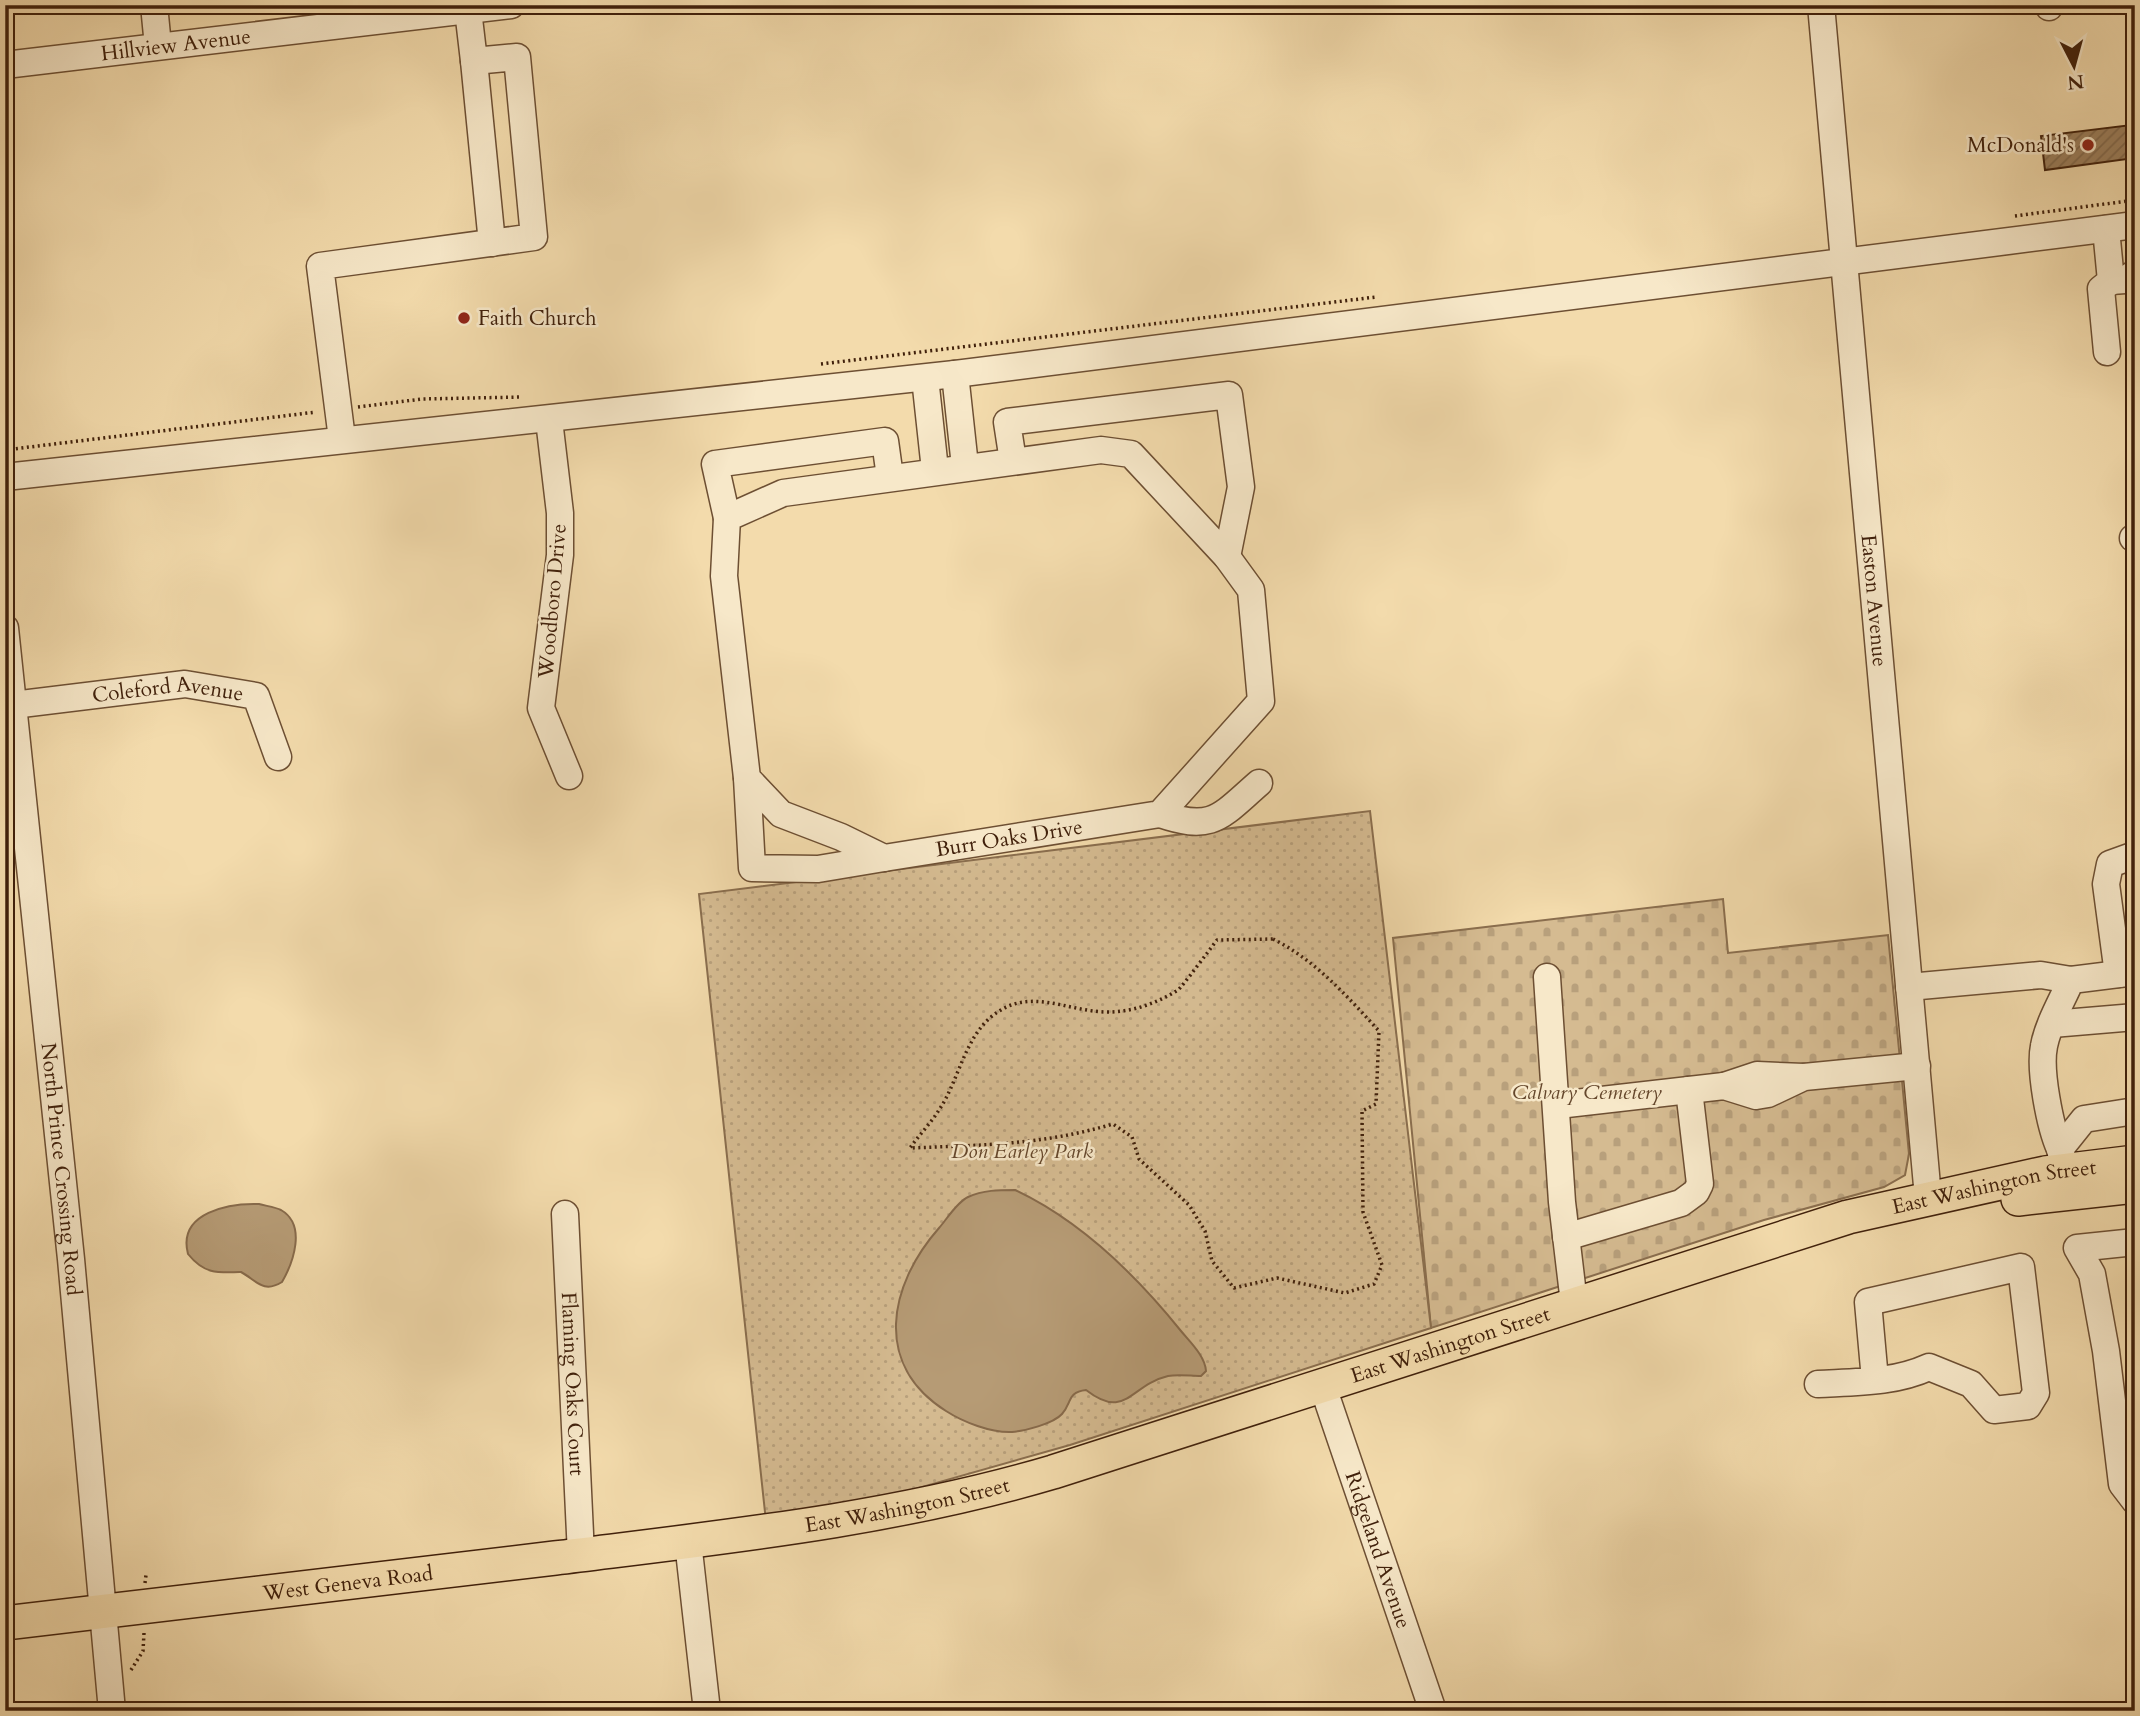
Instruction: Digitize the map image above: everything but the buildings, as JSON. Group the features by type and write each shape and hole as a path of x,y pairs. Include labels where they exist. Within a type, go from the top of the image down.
{"main road":[{"name":"East Washington Street","path":"688,1542 845,1521 995,1489 1323,1387 1574,1303 1848,1217 2062,1159 2135,1162"},
{"path":"1848,1217 2135,1186"},
{"name":"West Geneva Road","path":"5,1623 688,1542"}],"street":[{"path":"154,5 158,46"},
{"name":"Hillview Avenue","path":"5,65 511,5"},
{"name":"Easton Avenue","path":"1821,5 1928,1197"},
{"path":"451,10 474,61 492,243"},
{"path":"342,439 320,266 534,237 517,57 474,61"},
{"path":"5,477 925,378 1845,259 2135,225"},
{"path":"2106,229 2126,281 2101,289 2107,352"},
{"path":"955,374 965,466"},
{"path":"925,378 935,470"},
{"path":"1013,461 1007,422 1229,395 1241,487 1227,557"},
{"path":"1130,407 1130,454"},
{"name":"Woodboro Drive","path":"549,420 560,513 560,555 541,708 569,776"},
{"path":"884,858 841,837 781,814 747,778 724,576 727,518 715,464 885,441 890,477"},
{"path":"727,518 783,493 935,470 1101,450 1130,454 1227,557 1251,590 1261,701 1160,814 1190,825 1222,816 1259,783"},
{"name":"North Prince Crossing Road","path":"5,628 71,1259 112,1711"},
{"name":"Coleford Avenue","path":"13,705 185,684 256,696 278,757"},
{"name":"Burr Oaks Drive","path":"747,778 752,868 818,869 1160,814"},
{"path":"1909,987 2041,975 2071,980 2126,973 2110,915 2106,884 2110,864 2135,855"},
{"path":"2110,915 2130,935 2135,936"},
{"path":"1547,977 1566,1237 1574,1303"},
{"path":"2062,1159 2050,1126 2043,1048 2071,980"},
{"path":"2052,1024 2135,1017"},
{"path":"1558,1105 1724,1086 1768,1074 1804,1077 1917,1066"},
{"path":"1566,1237 1681,1203 1696,1192 1700,1176 1689,1090"},
{"path":"2062,1159 2084,1119 2135,1111"},
{"name":"Flaming Oaks Court","path":"565,1213 580,1555"},
{"path":"2135,1242 2077,1248 2092,1274 2106,1351 2124,1421 2122,1484 2135,1501"},
{"path":"1818,1384 1905,1378 1929,1367 1971,1384 1994,1410 2028,1406 2036,1393 2021,1267 1868,1302 1875,1380"},
{"name":"Ridgeland Avenue","path":"1323,1387 1433,1711"},
{"path":"688,1542 707,1711"}],"path":[{"path":"2004,218 2135,200"},
{"path":"817,365 1354,298 1387,298"},
{"path":"5,450 422,399 528,397"},
{"path":"1273,939 1290,948 1335,984 1379,1031 1376,1104 1362,1111 1363,1212 1382,1265 1374,1284 1345,1293 1277,1278 1234,1288 1212,1261 1205,1231 1189,1205 1139,1159 1132,1137 1112,1124 1066,1138 1029,1143 910,1148 940,1109 974,1040 990,1018 1018,1001 1069,1004 1107,1012 1144,1007 1181,988 1191,970 1217,940 1273,939"},
{"path":"132,1679 131,1669 143,1651 143,1644"}],"green space":[{"name":"Don Earley Park","path":"1370,811 1431,1328 1070,1445 767,1531 699,894"},
{"name":"Calvary Cemetery","path":"1723,899 1728,953 1888,935 1909,1154 1905,1175 1884,1187 1764,1220 1431,1328 1393,938"}],"shaded area":[{"path":"1015,1190 1062,1217 1106,1251 1164,1310 1200,1355 1206,1371 1201,1376 1172,1375 1155,1380 1120,1402 1099,1399 1086,1390 1080,1391 1073,1396 1058,1418 1012,1432 986,1429 961,1419 946,1411 923,1392 907,1371 898,1348 896,1324 908,1275 922,1251 964,1199 985,1192"},
{"path":"259,1204 281,1210 294,1225 296,1234 293,1255 282,1282 270,1287 241,1272 205,1269 188,1254 190,1228 198,1219 221,1208"}],"place":[{"name":"McDonald's","path":"2088,145"},
{"name":"Faith Church","path":"464,318"}]}
